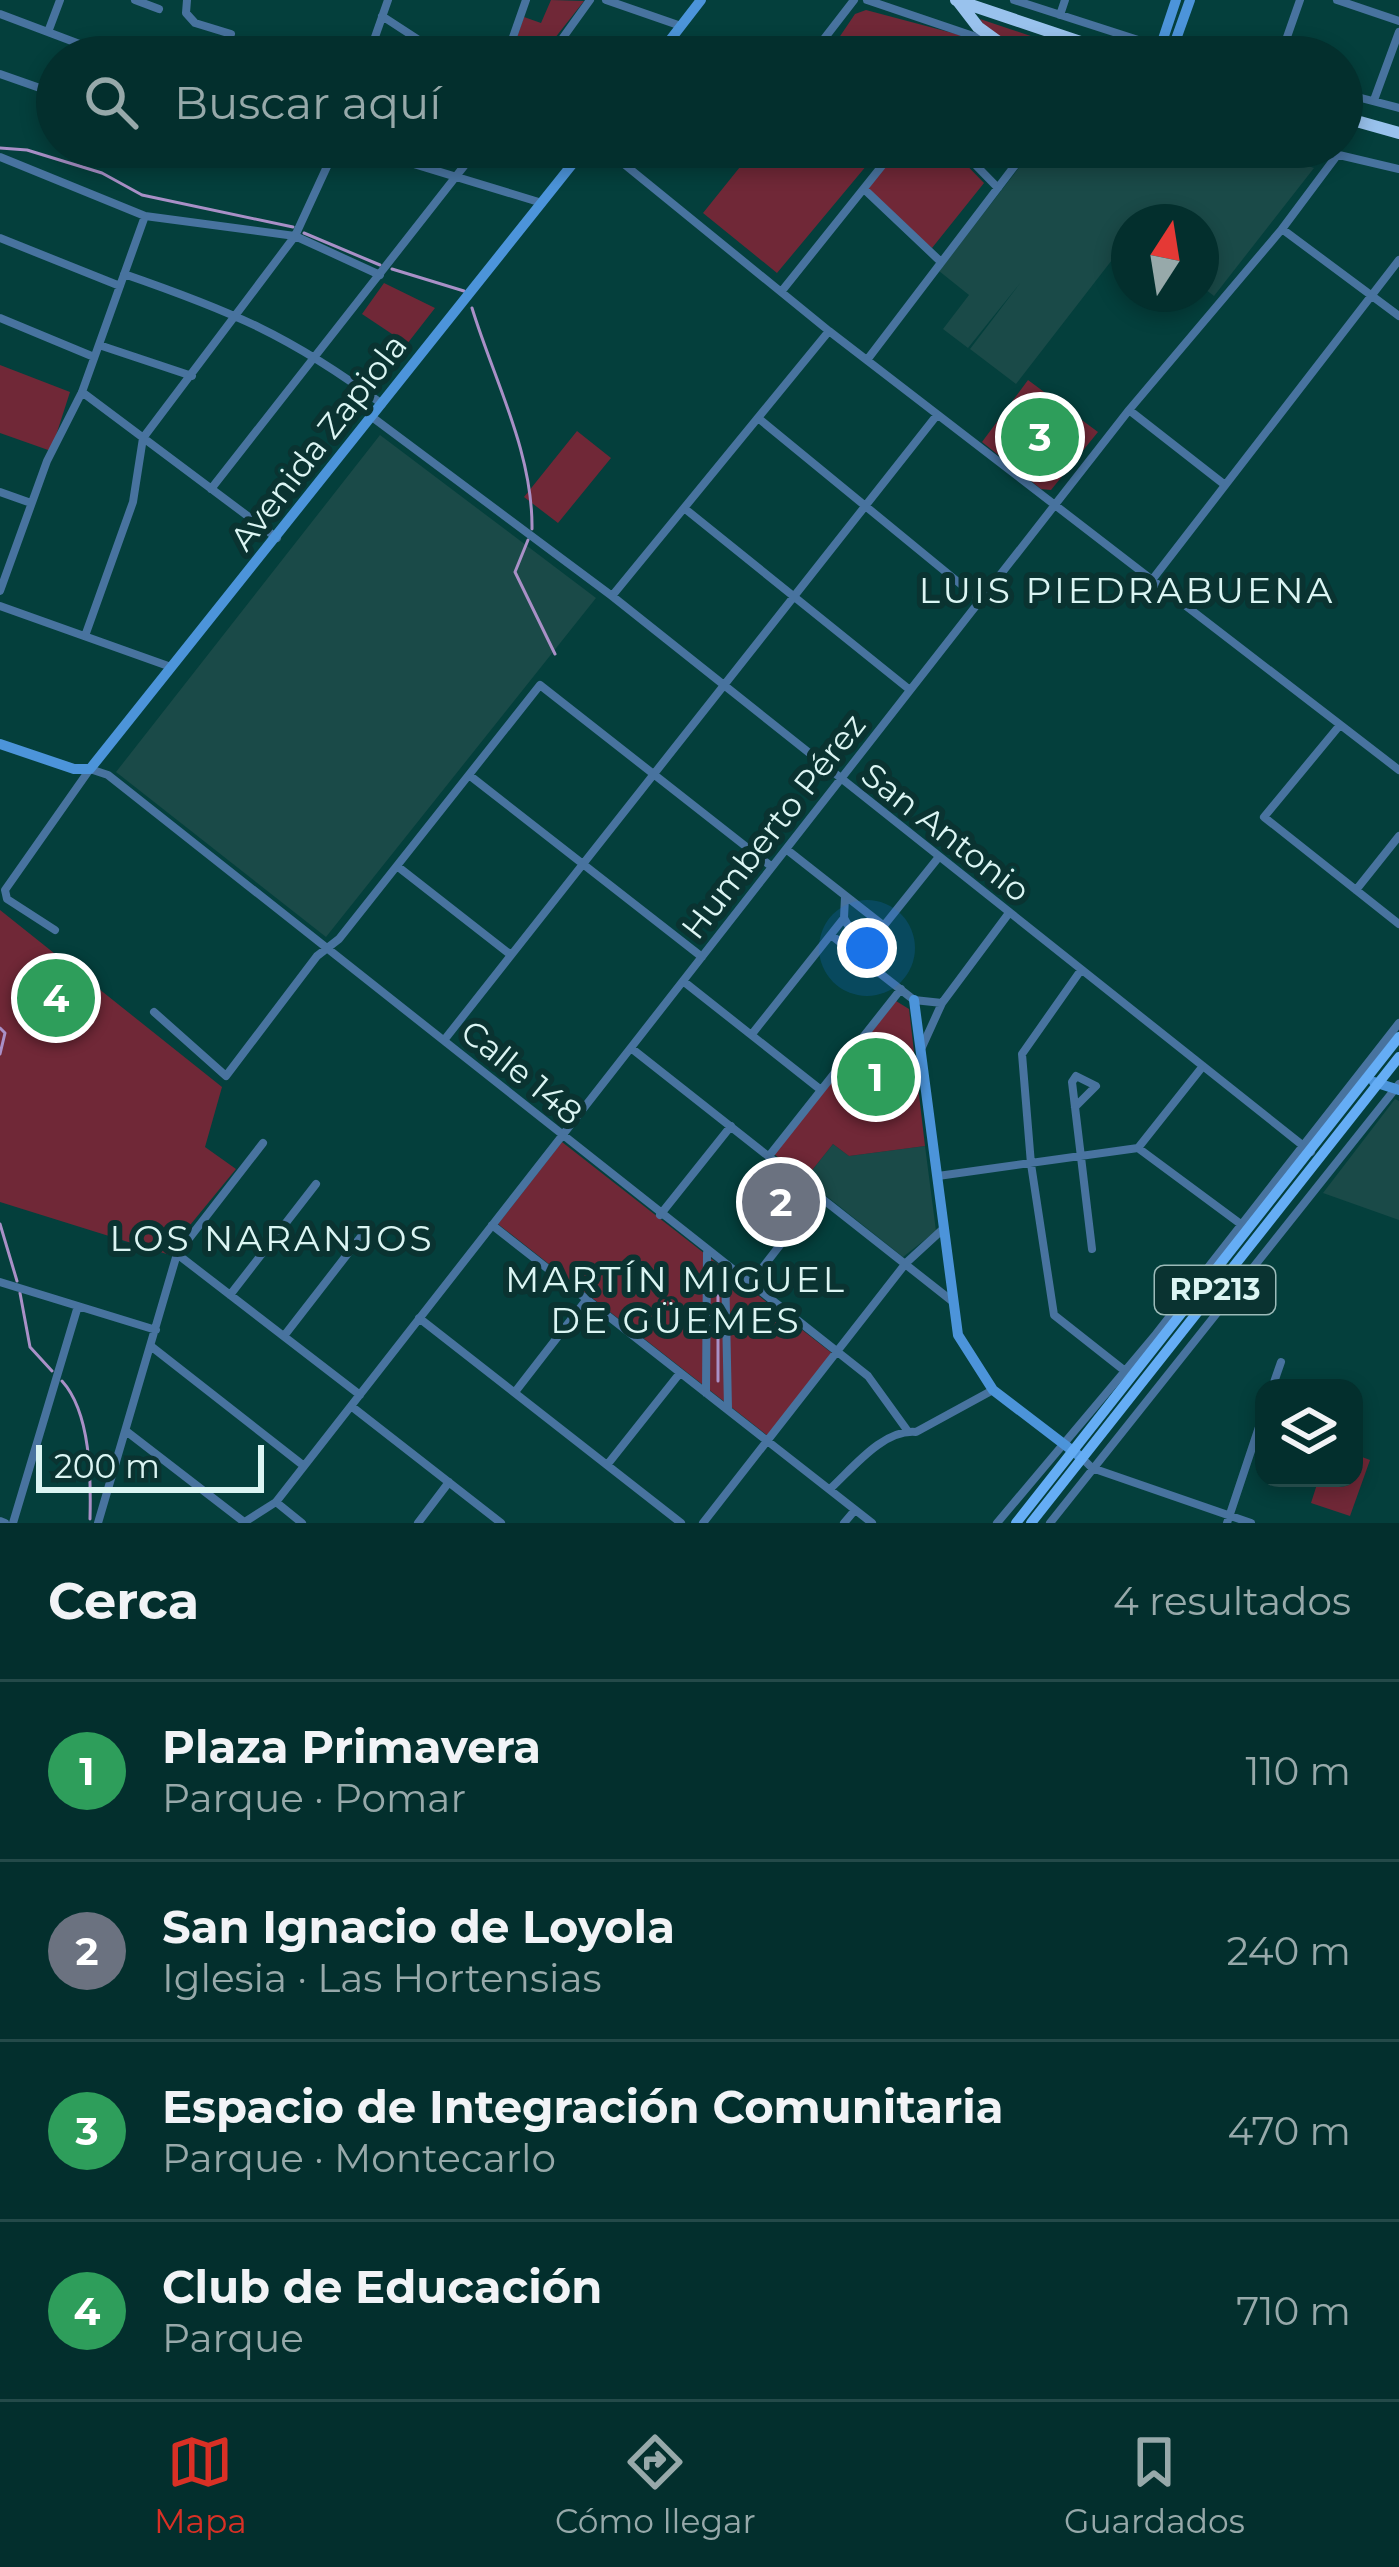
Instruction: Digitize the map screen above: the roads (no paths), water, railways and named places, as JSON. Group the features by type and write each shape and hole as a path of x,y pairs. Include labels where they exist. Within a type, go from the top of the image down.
{"highway":[{"path":"956,0 990,36"},
{"path":"956,0 1063,36"},
{"path":"1363,124 1398,135"}],"main road":[{"path":"673,36 701,0"},
{"path":"1164,36 1176,0"},
{"path":"1177,36 1190,0"},
{"name":"Avenida Zapiola","path":"90,769 568,168"},
{"path":"0,744 74,770 90,769"},
{"path":"914,1000 952,1301 968,1359 993,1390 1073,1451"},
{"name":"RP213","path":"1372,1081 1399,1037"},
{"name":"RP213","path":"1016,1523 1312,1152 1372,1081 1399,1057"},
{"path":"1372,1081 1398,1088"},
{"name":"RP213","path":"1031,1523 1073,1451"}],"street":[{"path":"48,32 60,0"},
{"path":"134,0 160,9"},
{"path":"187,0 186,14 195,23 231,34"},
{"path":"375,36 388,0"},
{"path":"513,36 526,0"},
{"path":"565,36 590,0"},
{"path":"606,0 681,26"},
{"path":"826,36 854,0"},
{"path":"867,0 973,36"},
{"path":"1014,0 1117,36"},
{"path":"1060,15 1065,0"},
{"path":"1287,36 1300,0"},
{"path":"1337,0 1399,21"},
{"path":"0,14 59,36"},
{"path":"382,16 413,36"},
{"path":"1374,100 1399,32"},
{"path":"0,74 36,87"},
{"path":"1363,98 1399,108"},
{"path":"0,157 145,216 296,236 380,275"},
{"path":"1363,160 1399,169"},
{"path":"86,636 133,502 143,438 296,236 327,168"},
{"path":"428,168 542,203"},
{"path":"211,489 461,168"},
{"path":"629,168 829,331 1399,770"},
{"path":"781,292 880,168"},
{"path":"978,168 998,188"},
{"path":"867,360 1013,168"},
{"name":"Humberto Pérez","path":"243,1522 276,1502 1054,505 1328,168"},
{"path":"864,189 941,262"},
{"path":"0,591 31,503 82,392 145,216"},
{"path":"1282,229 1399,316"},
{"path":"0,238 120,286"},
{"path":"1152,580 1399,260"},
{"path":"124,274 241,314 318,356 382,404"},
{"path":"0,318 94,357"},
{"path":"613,596 829,331"},
{"path":"99,345 192,376"},
{"path":"82,392 277,538"},
{"path":"1129,410 1225,485"},
{"path":"445,1039 937,415"},
{"name":"San Antonio","path":"373,417 613,596 1312,1152"},
{"path":"758,418 980,600"},
{"path":"0,492 31,503"},
{"path":"684,508 910,690"},
{"path":"0,606 172,667"},
{"path":"154,1012 226,1076 540,685 772,867"},
{"path":"1340,725 1264,817 1399,924"},
{"path":"55,929 7,899 5,890 90,769"},
{"name":"Calle 148","path":"90,769 108,775 868,1376 907,1430"},
{"path":"469,775 702,957"},
{"path":"1356,890 1399,836"},
{"path":"786,849 884,926"},
{"path":"862,953 938,858"},
{"path":"397,866 511,955"},
{"path":"845,896 844,918 868,964"},
{"path":"921,1050 942,1003 1009,914"},
{"path":"752,1034 844,918"},
{"path":"831,935 914,1000 942,1003"},
{"path":"1081,970 1022,1054 1030,1164 1054,1316 1125,1371"},
{"path":"682,981 821,1090"},
{"path":"769,1156 901,989"},
{"path":"997,1523 1073,1451 1125,1371 1241,1225 1312,1152 1399,1023"},
{"path":"631,1048 952,1301"},
{"path":"936,1177 1138,1148 1203,1066"},
{"path":"1050,1523 1398,1088"},
{"path":"1075,1107 1092,1250"},
{"path":"660,1215 731,1126"},
{"path":"98,1523 177,1254 262,1143"},
{"path":"1138,1148 1241,1225"},
{"path":"230,1295 316,1184"},
{"path":"749,1285 819,1195"},
{"path":"284,1336 370,1225"},
{"path":"492,1225 872,1523"},
{"path":"703,1523 906,1263 943,1229"},
{"path":"706,1393 707,1252"},
{"path":"177,1254 360,1394"},
{"path":"725,1266 728,1409"},
{"path":"0,1282 156,1330"},
{"path":"515,1392 587,1299"},
{"path":"6,1523 79,1306"},
{"path":"419,1318 681,1523"},
{"path":"152,1347 304,1466"},
{"path":"1275,1379 1281,1362"},
{"path":"608,1466 680,1373"},
{"path":"830,1490 877,1445 907,1430 916,1432 993,1390"},
{"path":"351,1406 501,1523"},
{"path":"126,1432 243,1522"},
{"path":"1228,1519 1255,1439"},
{"path":"1073,1451 1092,1468 1228,1519 1251,1523"},
{"path":"418,1523 448,1482"},
{"path":"276,1502 302,1523"},
{"path":"844,1523 855,1510"}],"waterway":[{"path":"0,148 36,153"},
{"path":"86,168 142,195 293,227"},
{"path":"304,233 380,265"},
{"path":"392,269 464,291"},
{"path":"472,308 519,444 532,529"},
{"path":"528,540 515,572 555,654"},
{"path":"0,1028 5,1033 0,1054"},
{"path":"0,1224 17,1281"},
{"path":"718,1283 718,1381"},
{"path":"20,1293 30,1347 52,1371"},
{"path":"62,1381 84,1428 90,1519"}],"place":[{"name":"Espacio de Integración Comunitaria","path":"1040,437"},
{"name":"Club de Educación","path":"56,998"},
{"name":"Plaza Primavera","path":"876,1077"},
{"name":"San Ignacio de Loyola","path":"781,1202"}],"district":[{"name":"LUIS PIEDRABUENA","path":"1127,590"},
{"name":"LOS NARANJOS","path":"272,1238"},
{"name":"MARTÍN MIGUEL DE GÜEMES","path":"676,1300"}]}
